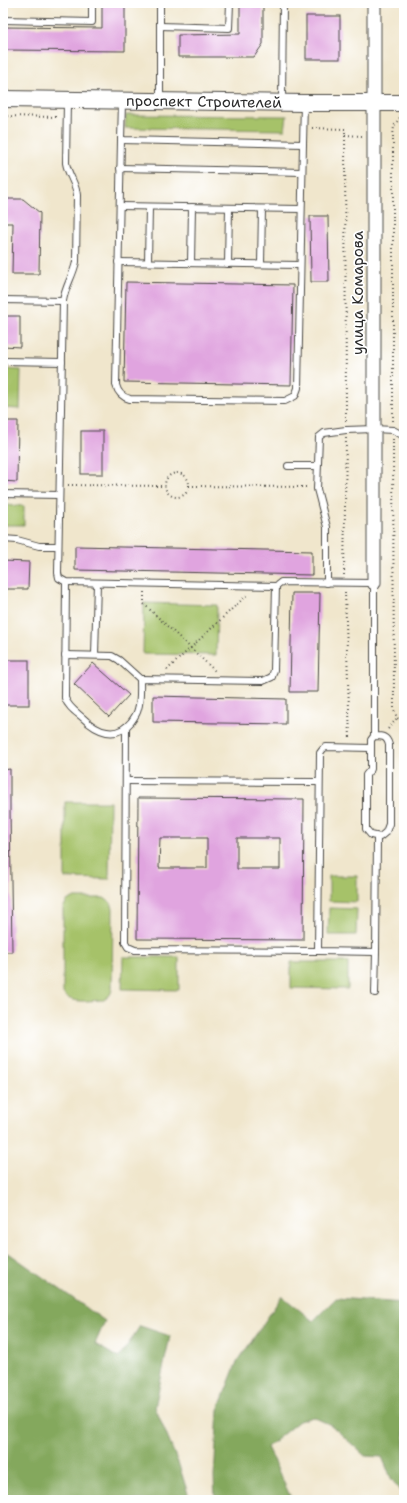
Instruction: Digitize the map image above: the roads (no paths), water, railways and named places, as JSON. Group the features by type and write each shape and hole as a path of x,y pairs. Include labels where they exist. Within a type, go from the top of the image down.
{"street":[{"name":"улица Комарова","path":"374,3 374,583"},
{"name":"проспект Строителей","path":"3,99 404,103"}],"lane":[{"path":"3,20 92,22 92,3"},
{"path":"160,3 160,101"},
{"path":"160,26 229,28 230,3"},
{"path":"282,102 283,3"},
{"path":"68,100 66,163 68,172 76,186 77,195 75,266 67,284 63,301 58,546 58,573 61,580 66,582 97,583 256,586 276,586 281,582 374,583 374,736 371,738 371,768 366,775 366,824 368,833 377,837 386,832 389,824 389,745 387,739 383,736 374,736"},
{"path":"122,100 116,385 118,391 125,397 130,398 285,401 295,396 298,388 304,103"},
{"path":"121,140 303,144"},
{"path":"120,168 302,172"},
{"path":"120,206 301,209"},
{"path":"148,262 149,206"},
{"path":"191,263 192,207"},
{"path":"228,264 229,208"},
{"path":"261,264 262,209"},
{"path":"118,262 300,265"},
{"path":"3,300 63,301"},
{"path":"3,361 62,362"},
{"path":"327,583 327,527 318,496 317,487 318,440 320,436 324,433 346,430 374,429 393,430 404,436"},
{"path":"288,466 317,466"},
{"path":"3,494 59,495"},
{"path":"3,539 17,540 39,546 58,546"},
{"path":"66,582 64,695 67,704 89,724 98,729 116,732 126,727 135,717 138,709 140,678"},
{"path":"95,655 97,583"},
{"path":"65,655 95,655 117,658 140,678 263,681 269,679 274,674 276,586"},
{"path":"126,727 125,942 128,947 135,950 376,952"},
{"path":"318,951 319,757 321,751 326,747 371,748"},
{"path":"126,781 319,782"},
{"path":"375,993 377,837"}]}
